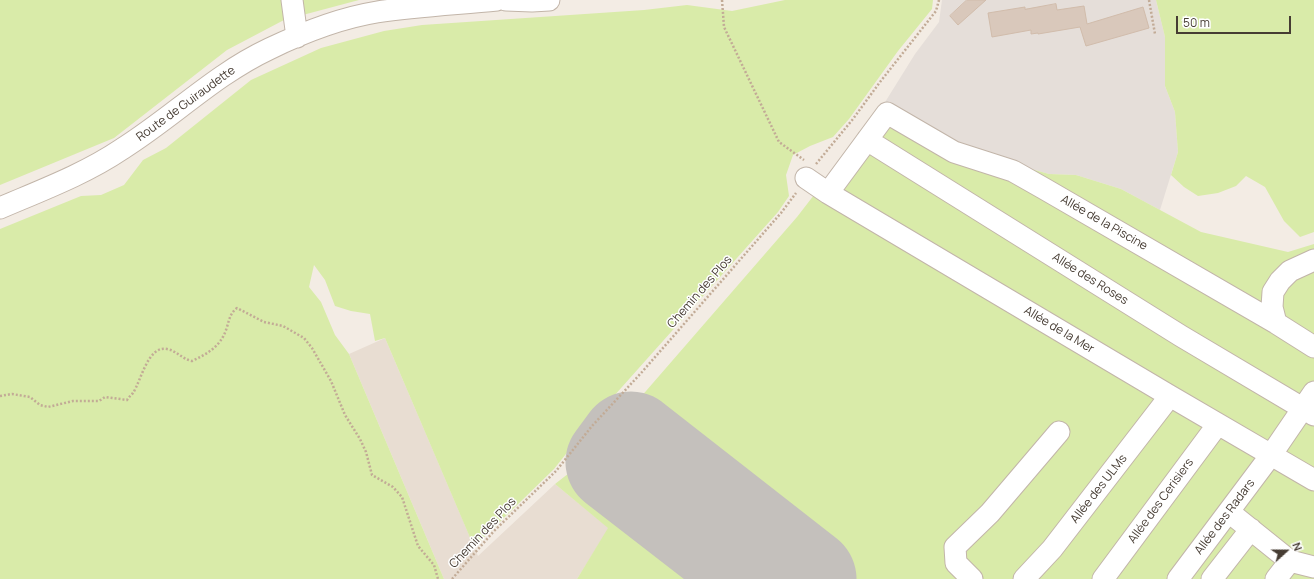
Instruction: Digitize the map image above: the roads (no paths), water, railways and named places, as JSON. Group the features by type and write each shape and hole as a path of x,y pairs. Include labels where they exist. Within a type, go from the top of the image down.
{"street":[{"path":"292,0 297,36"},
{"name":"Route de Guiraudette","path":"0,208 89,169 152,129 204,88 236,67 297,36 339,21 376,12 497,0"},
{"path":"506,0 541,0"},
{"name":"Allée de la Piscine","path":"867,140 887,113 954,152 1013,172 1276,323 1314,347"},
{"path":"828,193 867,140"},
{"name":"Allée des Roses","path":"867,140 1181,336 1310,405"},
{"name":"Allée de la Mer","path":"810,173 828,193 1314,480"},
{"path":"1276,323 1272,307 1273,292 1280,281 1290,271 1314,260"},
{"name":"Allée des ULMs","path":"1024,579 1052,549 1170,396"},
{"name":"Allée des Radars","path":"1178,579 1310,405"},
{"name":"Allée des Cerisiers","path":"1104,579 1218,424"},
{"path":"972,579 956,563 955,547 990,513 1059,432"},
{"path":"1229,512 1290,561 1314,567"},
{"path":"1212,579 1251,529"},
{"path":"1276,579 1290,561"}]}
